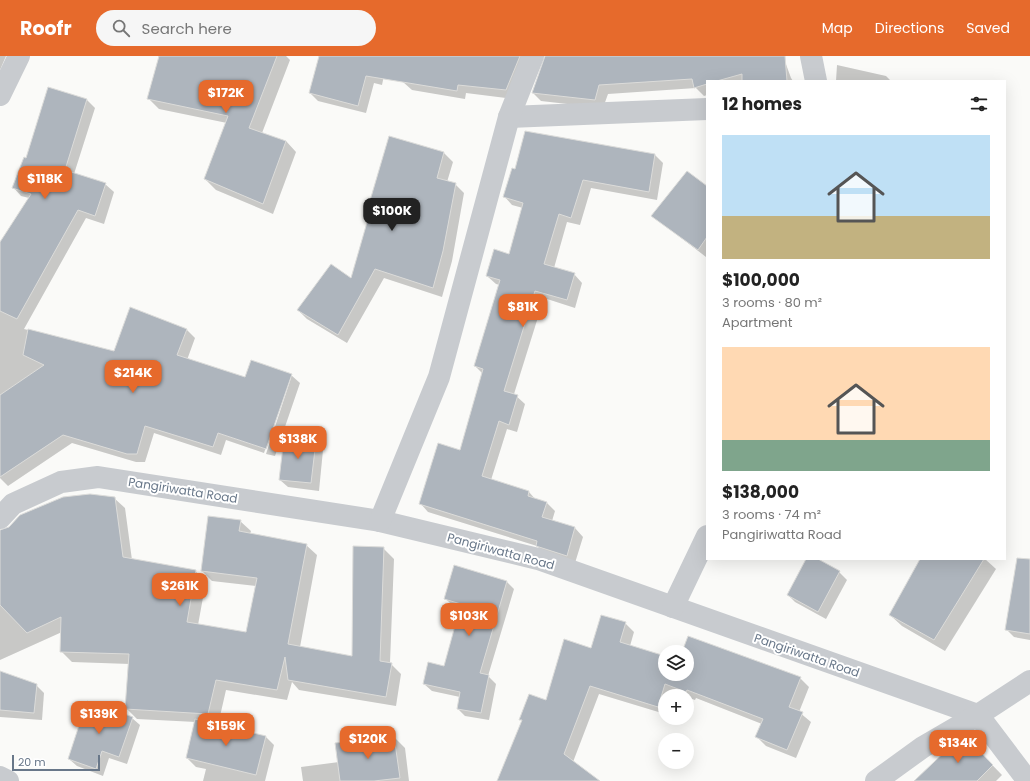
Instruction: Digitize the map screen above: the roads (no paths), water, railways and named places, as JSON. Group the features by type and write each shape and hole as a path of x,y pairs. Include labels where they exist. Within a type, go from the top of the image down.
{"street":[{"path":"0,95 19,56"},
{"path":"380,521 439,377 509,117 533,56"},
{"path":"811,56 816,80"},
{"path":"509,117 706,110"},
{"name":"Pangiriwatta Road","path":"4,505 61,482 98,477 380,521 538,559 978,715"},
{"path":"673,608 706,538"},
{"path":"876,781 923,747 978,715 1030,681"},
{"path":"978,715 1028,781"},
{"path":"0,777 8,781"}]}
